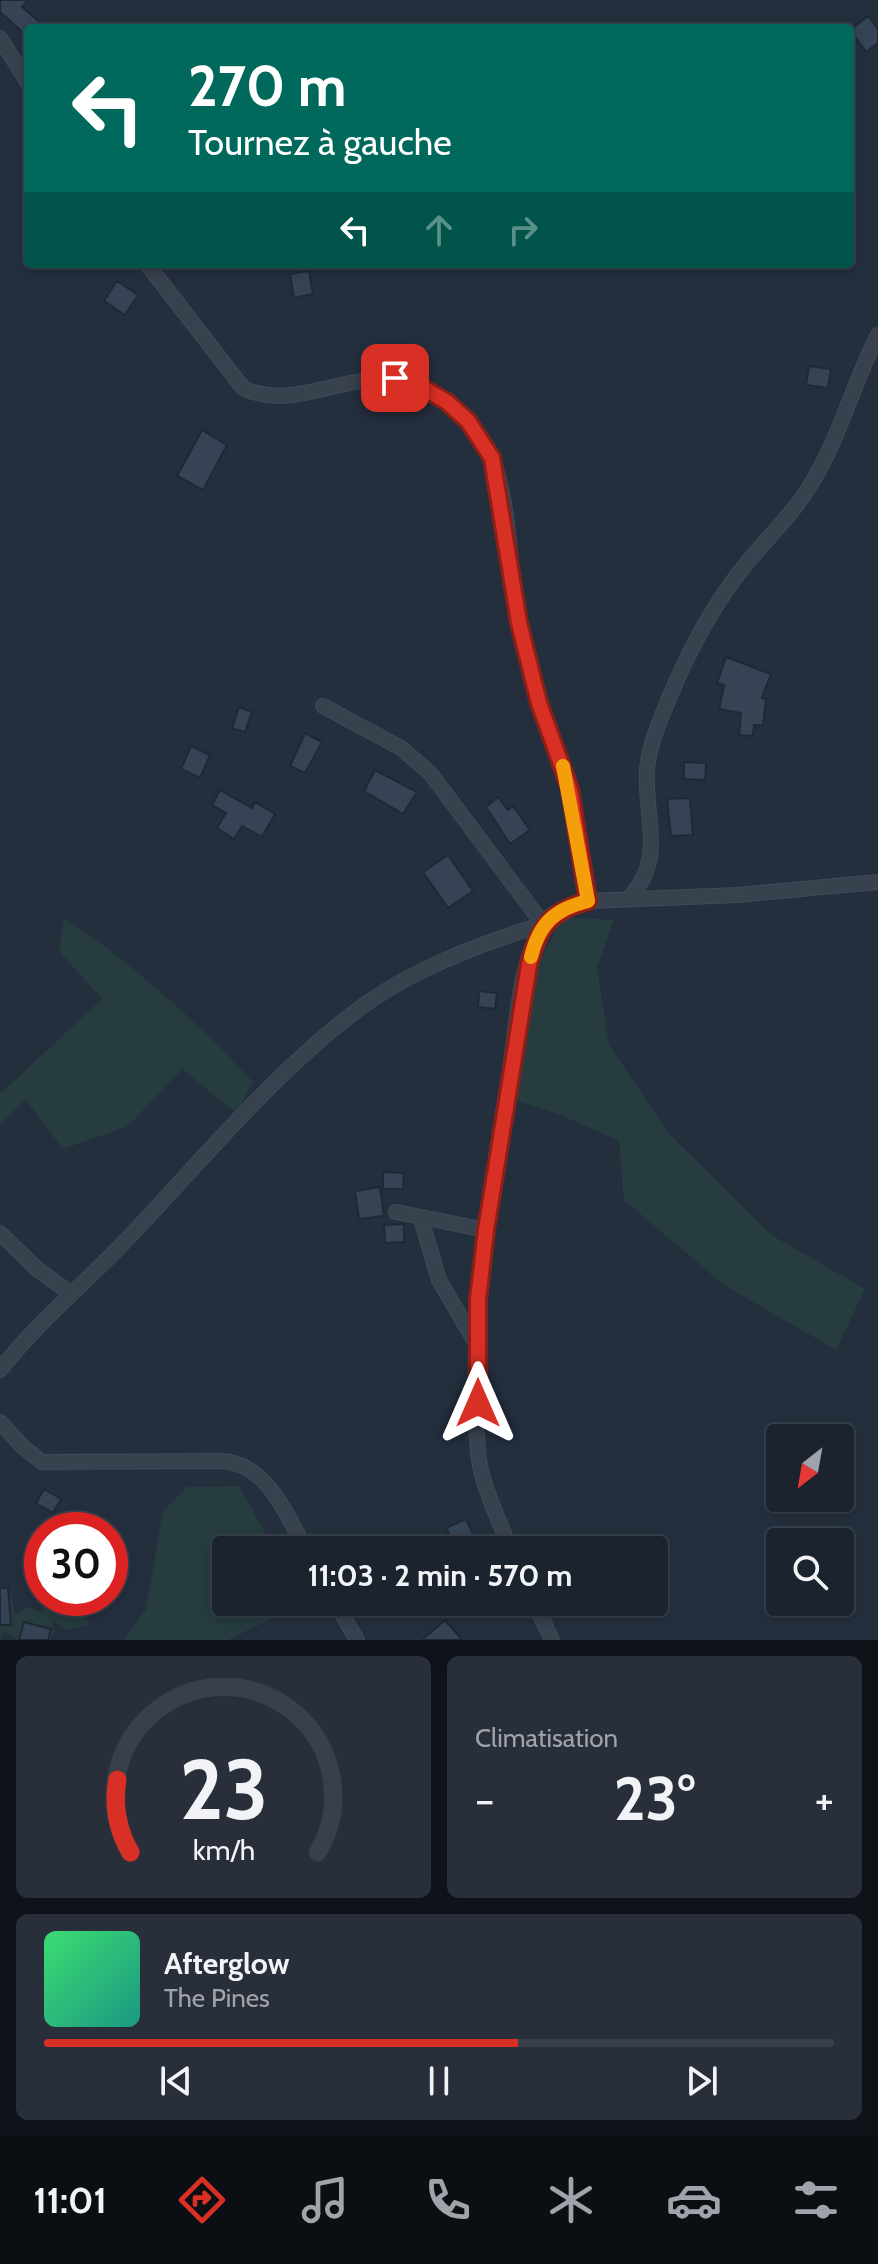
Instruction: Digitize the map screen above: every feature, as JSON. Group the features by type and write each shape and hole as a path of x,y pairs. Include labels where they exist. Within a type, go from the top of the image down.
{"street":[{"path":"0,38 24,77"},
{"path":"150,268 243,388 260,396 276,397 363,380 395,378 420,386 447,402 482,440 492,458 498,482 519,623 532,676 570,789 588,901"},
{"path":"630,897 645,880 649,867 651,827 647,769 650,747 672,690 702,630 733,580 790,516 811,484 842,423 878,335"},
{"path":"323,706 401,748 430,773 543,924"},
{"path":"0,1370 34,1328 102,1266 282,1076 356,1011 410,977 461,954 543,924 567,906 588,901 738,895 878,882"},
{"path":"506,1536 478,1454 478,1300 517,1020 534,946 543,924"},
{"path":"396,1212 486,1230"},
{"path":"421,1219 439,1280 478,1347"},
{"path":"0,1233 37,1269 70,1293"},
{"path":"0,1422 42,1462 221,1461 245,1465 271,1491 298,1536"},
{"path":"343,1616 357,1640"},
{"path":"541,1616 552,1640"}],"green space":[{"path":"562,917 614,920 597,967 609,1045 670,1135 773,1236 865,1289 836,1350 724,1285 624,1200 619,1141 556,1113 506,1098 525,990"},
{"path":"64,918 114,953 163,994 253,1082 236,1113 182,1069 128,1126 63,1149 25,1099 0,1124 0,1094 102,999 59,951"},
{"path":"239,1486 267,1536 212,1536 212,1616 277,1616 228,1640 124,1640 146,1609 163,1511 187,1487"},
{"path":"11,1594 15,1615 24,1609 24,1616 86,1616 89,1625 68,1630 52,1620 54,1632 49,1640 17,1640 3,1631 0,1640 2,1596"}],"building":[{"path":"0,0 28,0 22,7 41,24 24,24 24,33 0,12"},
{"path":"868,16 878,29 878,43 866,52 854,36 854,27"},
{"path":"309,271 313,294 294,298 290,274"},
{"path":"117,281 138,295 125,315 104,301"},
{"path":"809,366 831,369 828,388 806,385"},
{"path":"202,430 227,445 203,490 177,476"},
{"path":"726,657 771,674 762,698 766,699 763,725 754,725 753,736 739,735 741,713 719,709 724,685 717,683"},
{"path":"239,707 252,712 245,732 232,728"},
{"path":"305,733 322,742 305,773 290,766"},
{"path":"191,746 210,755 200,778 181,769"},
{"path":"684,762 706,763 705,780 684,779"},
{"path":"375,770 417,792 403,814 364,791"},
{"path":"220,790 252,808 255,802 275,814 262,837 242,826 234,839 217,828 226,813 212,805"},
{"path":"498,797 508,810 513,806 530,830 510,844 486,807"},
{"path":"690,798 693,835 671,836 667,799"},
{"path":"448,855 473,891 448,908 423,872"},
{"path":"479,991 497,993 495,1009 478,1007"},
{"path":"383,1172 404,1173 403,1189 383,1189"},
{"path":"380,1187 384,1216 359,1219 355,1191"},
{"path":"404,1224 404,1242 385,1243 384,1225"},
{"path":"44,1489 61,1499 54,1512 36,1503"},
{"path":"466,1519 474,1536 450,1536 446,1528"},
{"path":"0,1588 8,1588 11,1625 0,1625"},
{"path":"445,1620 462,1640 422,1640"},
{"path":"24,1622 51,1629 48,1640 19,1640"}],"slow traffic":[{"path":"531,957 543,924 554,913 588,901 570,789 563,766"}],"route":[{"path":"395,378 420,386 447,402 468,421 492,458 519,623 539,703 570,789 588,901 567,906 543,924 529,965 517,1020 486,1230 478,1300 478,1403"}]}
